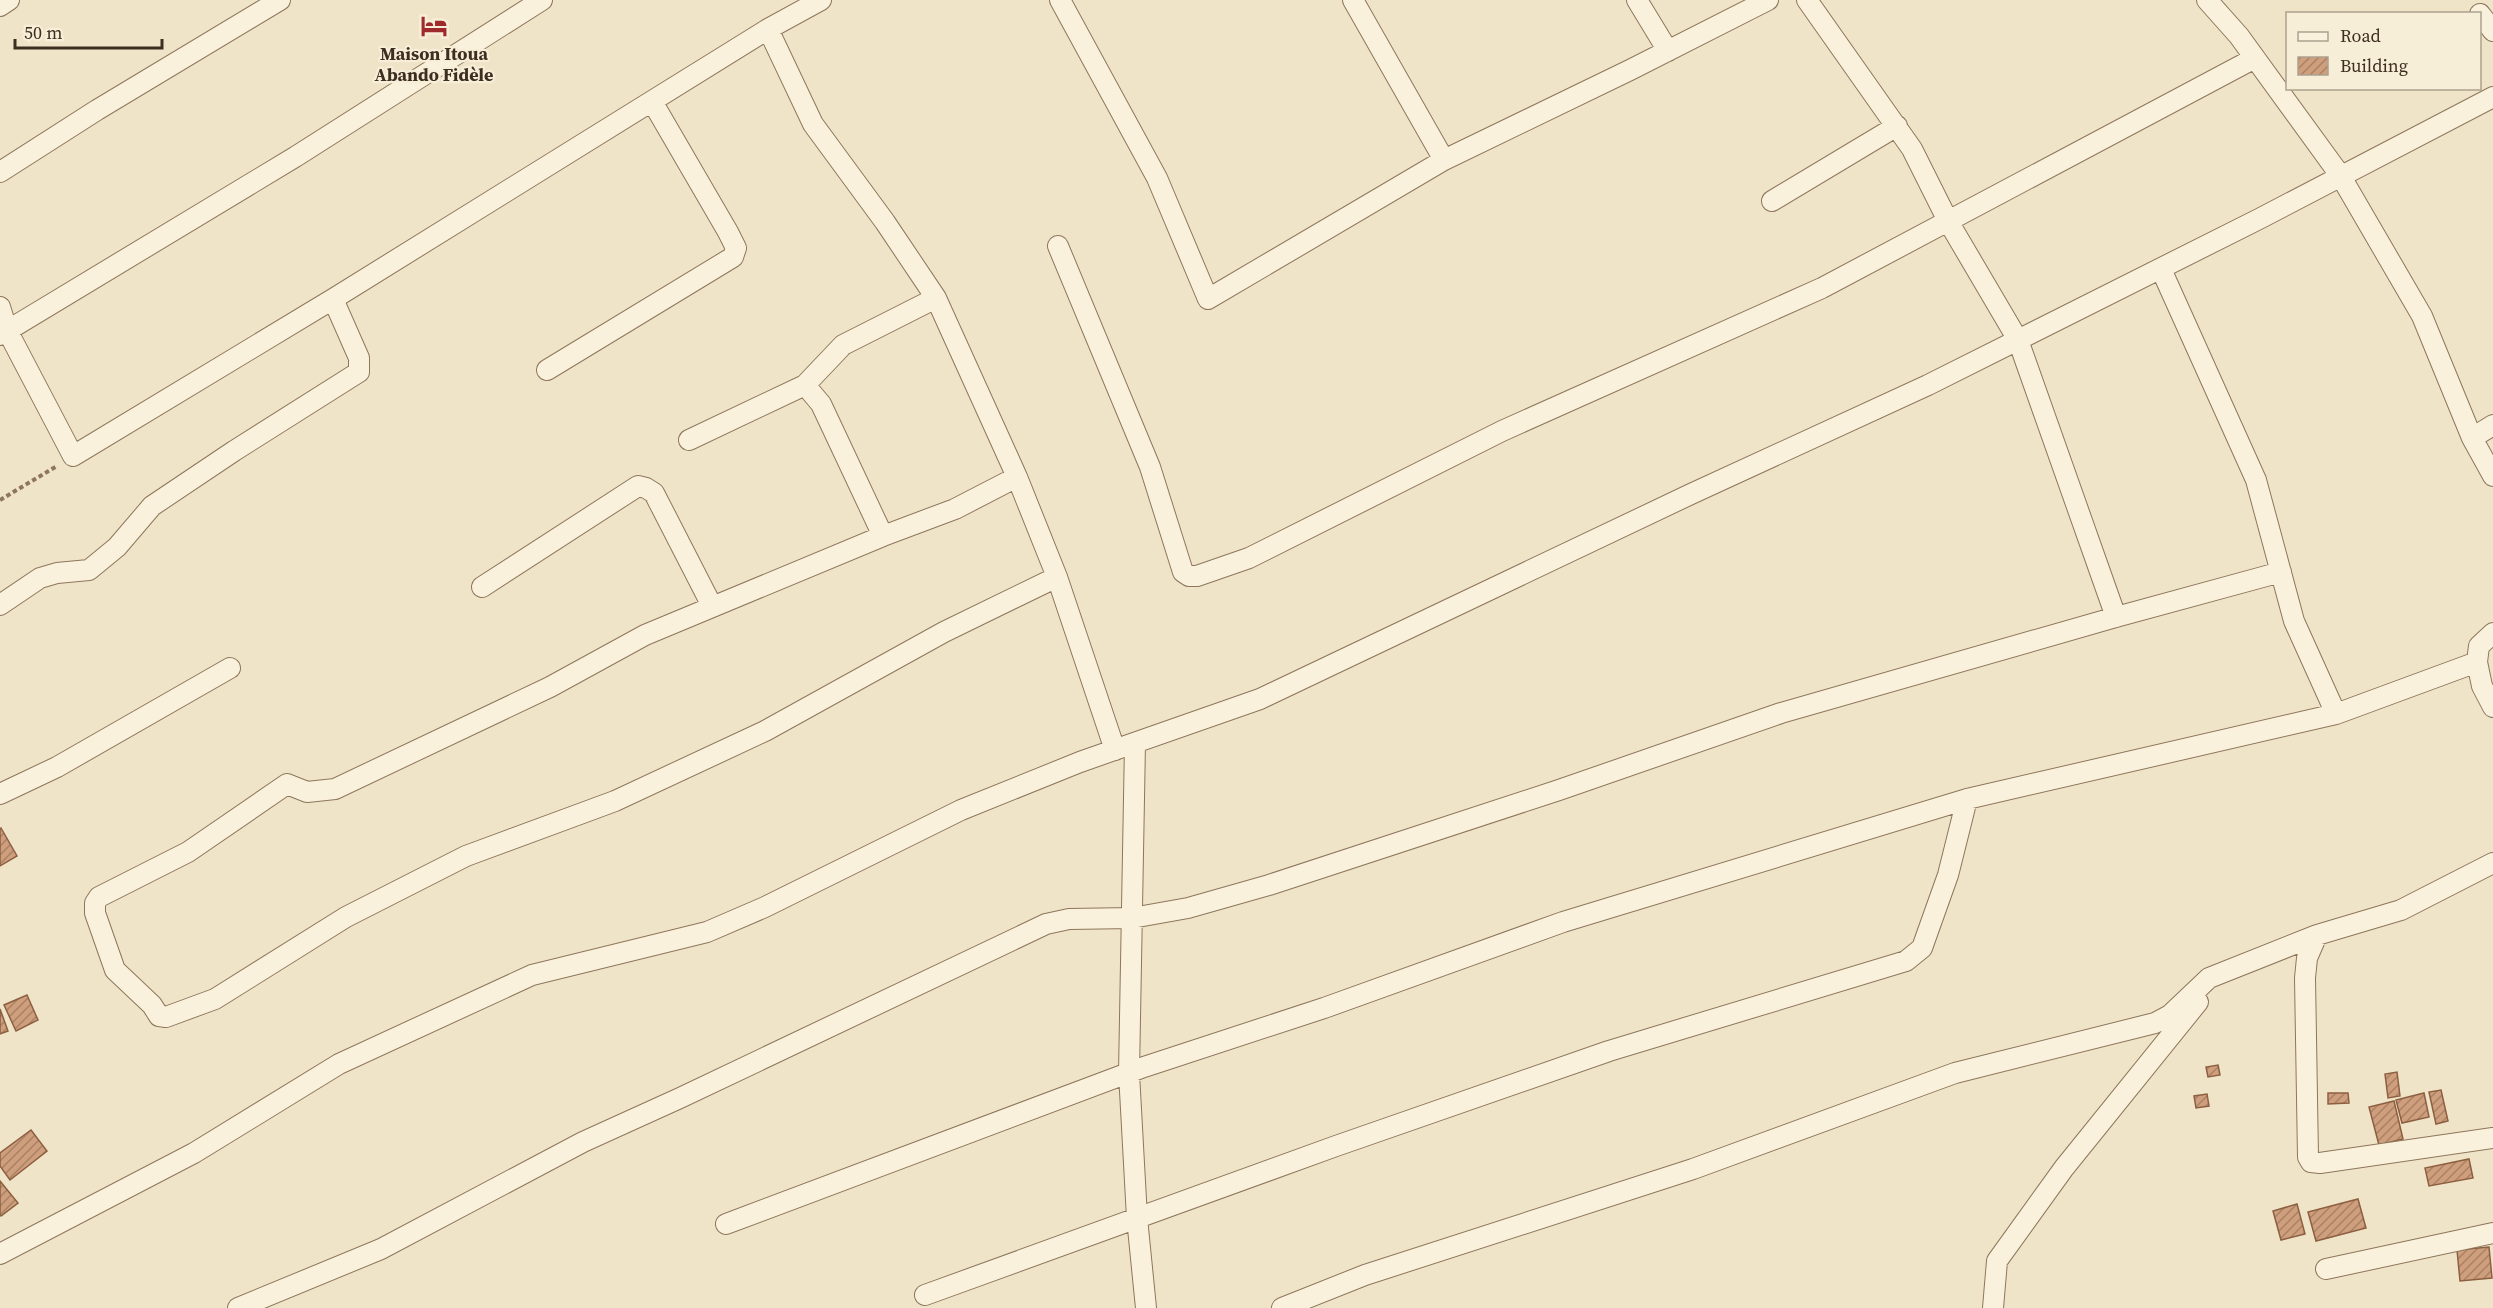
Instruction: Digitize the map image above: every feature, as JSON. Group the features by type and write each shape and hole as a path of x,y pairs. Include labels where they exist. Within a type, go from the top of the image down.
{"street":[{"path":"0,6 9,0"},
{"path":"0,172 97,110 280,0"},
{"path":"4,332 295,157 542,0"},
{"path":"0,307 4,332 73,456 333,300 653,103 768,29 821,0"},
{"path":"1060,0 1157,178 1208,299 1444,160 1768,0"},
{"path":"1353,0 1444,160"},
{"path":"1637,0 1668,51"},
{"path":"1807,0 1912,149 1948,221 2018,340 2116,616"},
{"path":"2207,0 2255,58 2340,175 2422,316 2472,438 2493,476"},
{"path":"2468,0 2477,12"},
{"path":"2481,16 2493,31"},
{"path":"768,29 813,124 885,222 936,298 1017,477 1058,577 1115,750"},
{"path":"1058,246 1150,467 1183,572 1189,576 1197,576 1249,558 1502,431 1822,288 2255,58"},
{"path":"0,1254 194,1153 339,1064 532,975 707,932 765,908 961,810 1115,750 1260,699 1691,494 1928,385 2161,269 2493,97"},
{"path":"547,370 733,257 736,248 728,232 653,103"},
{"path":"1772,201 1897,126"},
{"path":"2161,269 2256,480 2294,621 2336,714"},
{"path":"689,440 805,385 843,345 936,298"},
{"path":"0,605 40,578 57,573 89,570 117,547 152,506 359,372 358,358 333,300"},
{"path":"805,385 821,404 883,536"},
{"path":"2472,438 2493,424"},
{"path":"1017,477 955,509 883,536 787,578 712,606 645,635 550,687 335,789 307,792 286,784 188,852 99,897 95,903 95,913 115,970 152,1005 159,1016 166,1017 215,999 346,917 466,856 615,801 765,731 944,632 1058,577"},
{"path":"482,587 638,486 654,493 712,606"},
{"path":"238,1308 381,1249 583,1142 1046,924 1069,919 1132,918 1188,908 1269,885 1559,790 1781,713 2116,616 2281,572"},
{"path":"2493,633 2480,646 2477,662 2482,686 2493,707"},
{"path":"726,1224 1129,1073 1324,1008 1563,922 1967,799 2336,714 2477,662"},
{"path":"0,794 57,767 230,668"},
{"path":"1135,743 1129,1073 1137,1218 1146,1308"},
{"path":"925,1296 1137,1218 1609,1051 1906,961 1922,948 1948,875 1967,799"},
{"path":"1282,1308 1365,1275 1693,1169 1955,1073 2155,1023 2170,1015 2199,985 2222,972 2317,935 2401,910 2493,863"},
{"path":"2317,935 2307,958 2305,978 2308,1156 2311,1162 2320,1163 2493,1138"},
{"path":"1993,1308 1997,1261 2064,1168 2222,972"},
{"path":"2326,1269 2493,1233"},
{"path":"0,1271 19,1243"}],"path":[{"path":"0,500 73,456"}],"building":[{"path":"0,829 17,856 0,866"},
{"path":"27,995 38,1020 16,1031 4,1005"},
{"path":"0,1009 8,1031 0,1034"},
{"path":"2218,1065 2220,1075 2208,1077 2206,1067"},
{"path":"2397,1072 2400,1096 2388,1098 2385,1074"},
{"path":"2441,1090 2448,1121 2436,1124 2429,1092"},
{"path":"2328,1093 2348,1093 2349,1103 2328,1104"},
{"path":"2424,1093 2429,1117 2402,1123 2396,1100"},
{"path":"2207,1094 2209,1106 2196,1108 2194,1096"},
{"path":"2394,1101 2403,1139 2379,1145 2369,1107"},
{"path":"31,1130 47,1151 10,1180 0,1166 0,1153"},
{"path":"2469,1159 2473,1178 2429,1186 2425,1168"},
{"path":"0,1181 18,1203 1,1216 0,1215"},
{"path":"2358,1199 2366,1228 2316,1241 2308,1212"},
{"path":"2297,1204 2305,1234 2281,1240 2273,1211"},
{"path":"2489,1247 2492,1278 2460,1281 2457,1250"}],"place":[{"name":"Maison Itoua Abando Fidèle","path":"434,26"}]}
